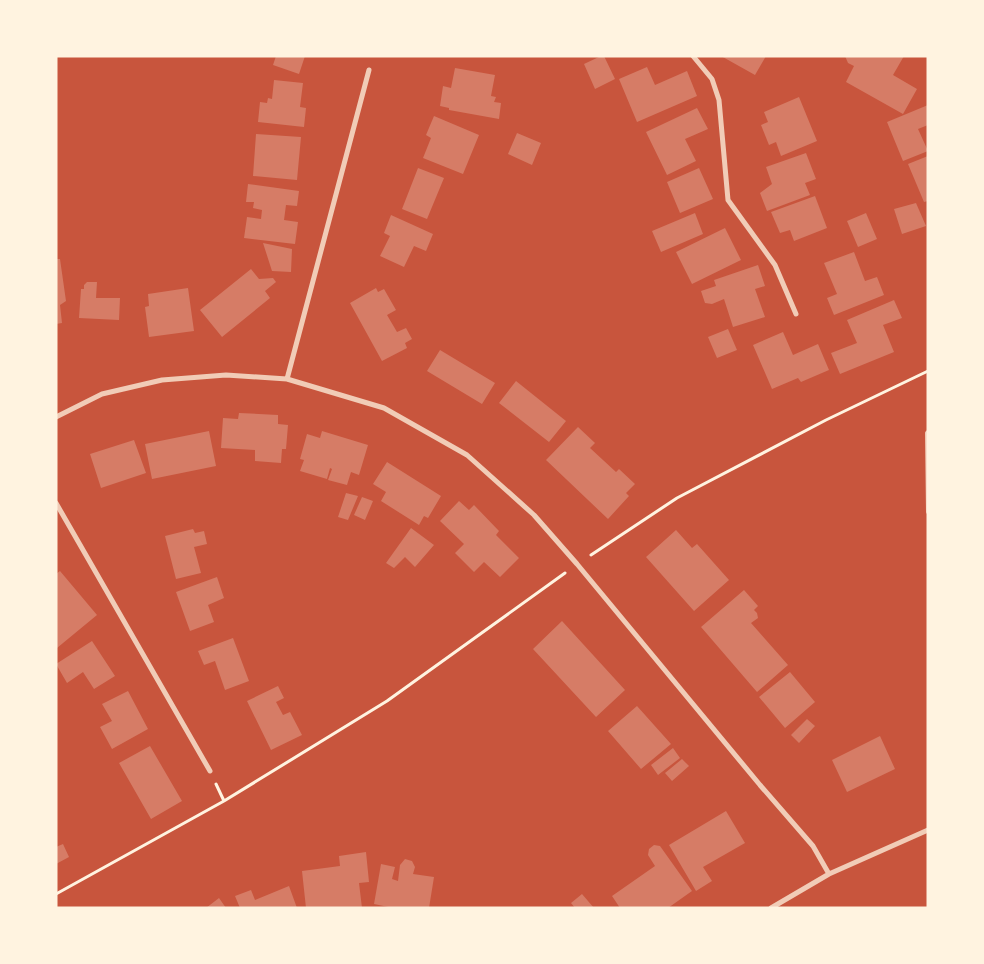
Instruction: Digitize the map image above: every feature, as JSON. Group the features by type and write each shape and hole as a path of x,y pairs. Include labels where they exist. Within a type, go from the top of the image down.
{"street":[{"path":"693,56 712,79 719,100 728,200 775,265 796,314"},
{"path":"287,379 369,70"},
{"path":"56,417 102,394 162,380 226,375 287,379 384,408 467,455 534,515 577,564 813,846 829,874"},
{"path":"56,503 210,771"},
{"path":"771,908 829,874 928,830"}],"lane":[{"path":"928,432 928,512"}],"path":[{"path":"56,894 224,801 387,701 577,564 677,498 826,420 928,371"}],"building":[{"path":"276,56 305,56 299,74 273,65"},
{"path":"604,56 615,79 595,89 584,64"},
{"path":"721,56 766,56 755,75"},
{"path":"845,56 904,56 893,75 917,89 903,114 846,82 854,66 848,63"},
{"path":"647,67 655,85 687,71 697,96 637,122 619,79"},
{"path":"455,68 495,75 491,96 496,97 494,102 501,103 499,119 449,110 449,108 440,106 443,86 451,88"},
{"path":"274,80 303,83 300,107 306,108 304,127 258,122 260,102 267,103 268,98 272,99"},
{"path":"799,97 817,141 781,156 776,142 769,145 761,125 768,122 764,112"},
{"path":"928,105 928,125 918,129 928,151 903,161 887,122"},
{"path":"697,108 708,129 685,139 696,161 667,175 646,132"},
{"path":"434,116 479,135 463,174 423,158 431,138 426,135"},
{"path":"517,133 541,143 532,165 508,154"},
{"path":"256,134 301,137 297,180 253,176"},
{"path":"806,153 816,179 805,183 810,195 767,211 760,193 772,184 766,167"},
{"path":"928,156 928,201 924,202 908,164"},
{"path":"418,168 444,178 427,219 402,209"},
{"path":"699,168 713,199 680,213 667,182"},
{"path":"248,184 299,191 297,206 286,205 284,220 298,222 295,244 244,238 247,217 261,219 262,210 253,208 254,202 246,202"},
{"path":"815,196 827,228 794,241 790,230 780,233 771,212"},
{"path":"916,203 926,226 902,234 894,209"},
{"path":"695,213 703,234 661,252 652,231"},
{"path":"866,213 877,239 858,247 847,221"},
{"path":"391,215 433,234 426,251 414,246 404,267 380,256 390,236 384,233"},
{"path":"725,228 741,260 692,284 676,252"},
{"path":"263,243 292,249 291,272 272,271"},
{"path":"854,252 865,281 877,277 884,295 834,315 827,298 837,294 824,263"},
{"path":"56,259 60,259 66,301 60,305 62,323 56,324"},
{"path":"758,265 765,286 755,289 765,317 733,327 724,299 712,304 705,303 701,291 716,286 714,280"},
{"path":"251,269 259,279 273,278 276,282 265,291 270,298 222,337 200,310"},
{"path":"87,282 97,282 96,298 120,298 119,320 79,318 81,289 84,289 84,285"},
{"path":"188,288 194,331 149,337 145,307 149,306 148,294"},
{"path":"376,288 378,292 384,289 396,310 387,315 397,332 406,328 412,339 405,343 407,348 382,361 350,303"},
{"path":"894,300 902,318 883,325 894,352 840,374 831,353 857,343 847,320"},
{"path":"728,329 737,350 717,358 708,337"},
{"path":"783,332 793,355 818,344 829,370 801,382 798,378 772,389 753,345"},
{"path":"440,350 495,383 482,404 427,371"},
{"path":"516,381 566,421 549,442 499,403"},
{"path":"239,413 278,415 278,424 288,425 286,449 282,449 281,463 255,461 255,450 221,448 223,418 238,419"},
{"path":"578,427 595,443 590,448 616,472 619,469 635,484 626,493 629,496 608,519 546,460"},
{"path":"209,431 216,466 152,479 145,444"},
{"path":"322,431 368,445 359,475 351,472 347,485 328,480 332,469 330,468 327,479 300,471 304,460 300,459 307,434 320,438"},
{"path":"134,440 146,473 101,488 90,454"},
{"path":"387,462 441,496 428,518 424,516 419,525 381,501 386,492 373,484"},
{"path":"346,493 358,496 348,520 338,517"},
{"path":"362,497 373,501 365,520 354,515"},
{"path":"459,501 469,510 474,505 499,531 496,535 519,558 500,577 484,562 474,572 455,553 464,544 440,521"},
{"path":"411,528 434,545 415,567 405,557 394,568 386,563"},
{"path":"193,529 195,533 204,531 207,544 194,547 201,573 176,579 165,536"},
{"path":"676,530 692,548 697,544 729,580 694,611 646,557"},
{"path":"60,571 97,615 57,648 56,574"},
{"path":"217,577 224,598 208,605 214,622 190,631 176,592"},
{"path":"744,590 758,606 754,610 758,618 751,623 788,665 757,692 701,627"},
{"path":"562,621 625,690 596,717 533,649"},
{"path":"233,638 249,681 225,690 215,661 204,665 198,651"},
{"path":"92,641 115,676 94,689 83,672 67,683 56,664"},
{"path":"790,672 815,702 785,728 759,697"},
{"path":"278,686 284,698 276,702 283,715 290,712 302,735 271,750 247,701"},
{"path":"128,691 148,729 112,749 100,727 112,721 102,704"},
{"path":"637,706 671,744 641,769 608,731"},
{"path":"807,719 815,726 799,743 791,735"},
{"path":"880,736 895,769 847,792 832,760"},
{"path":"150,746 182,801 151,819 119,763"},
{"path":"673,748 680,758 658,775 651,765"},
{"path":"682,759 689,766 672,781 665,773"},
{"path":"726,811 745,843 703,867 712,881 696,891 669,845"},
{"path":"63,844 69,857 56,864 56,847"},
{"path":"654,845 660,846 692,891 668,908 620,908 612,896 655,866 648,855 649,849"},
{"path":"366,852 369,882 359,883 362,908 306,908 302,871 340,866 339,856"},
{"path":"405,859 412,861 415,867 413,874 434,877 429,908 393,908 374,904 381,864 395,867 392,879 398,881 400,865"},
{"path":"289,886 297,908 240,908 235,896 251,890 255,900"},
{"path":"582,894 594,908 575,908 571,903"},
{"path":"219,898 226,908 206,908"}]}
